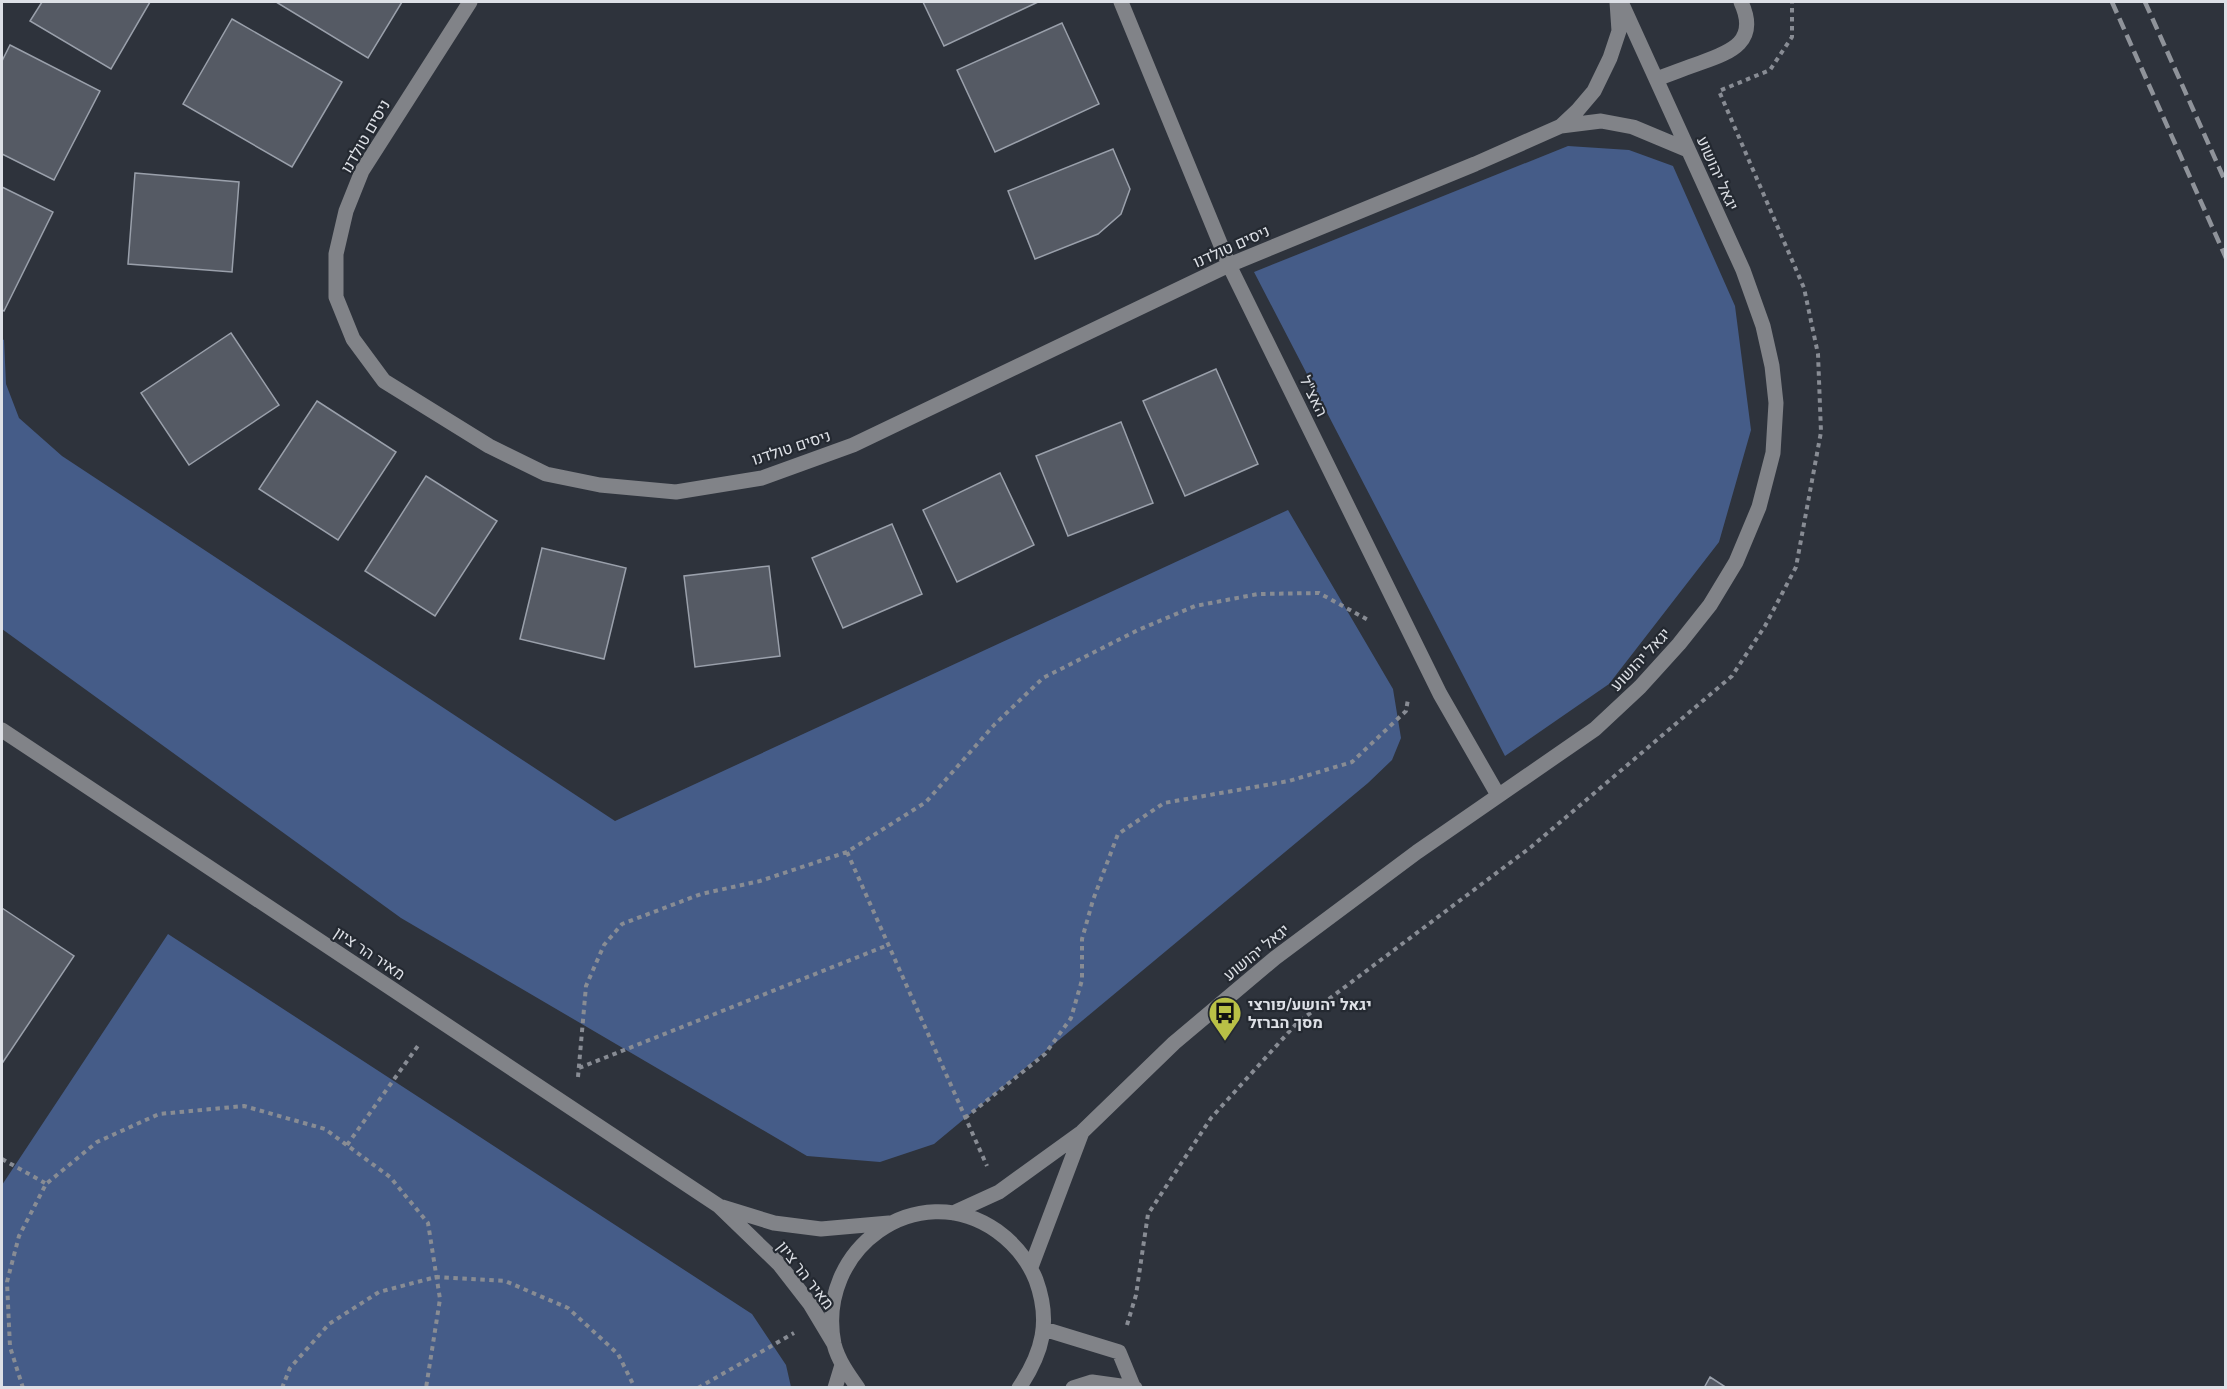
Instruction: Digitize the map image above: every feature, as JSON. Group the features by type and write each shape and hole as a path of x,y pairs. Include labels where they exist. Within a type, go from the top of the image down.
{"street":[{"name":"ניסים טולדנו","path":"470,2 362,171 346,211 336,254 336,297 353,339 384,381 489,446 546,474 600,485 676,492 762,478 853,445 1229,265 1475,164 1561,126 1601,121 1612,123 1633,127 1688,150"},
{"name":"האצ\"ל","path":"1121,2 1229,265 1449,712 1498,795"},
{"name":"ניסים טולדנו","path":"1561,126 1594,91 1610,58 1619,31 1619,2"},
{"name":"יגאל יהושוע","path":"953,1213 999,1192 1082,1132 1174,1043 1275,958 1417,852 1595,729 1640,687 1679,645 1710,605 1736,562 1759,507 1773,453 1776,403 1772,366 1762,326 1743,270 1619,2"},
{"path":"1656,79 1730,52 1743,40 1746,28 1747,14 1742,2"},
{"name":"מאיר הר ציון","path":"2,730 719,1206 779,1264 810,1304 834,1344"},
{"name":"יגאל יהושוע","path":"1031,1267 1082,1132"},
{"name":"מאיר הר ציון","path":"719,1206 774,1223 821,1229 890,1223"},
{"path":"858,1388 842,1365 834,1344 832,1308 840,1274 861,1244 890,1223 920,1213 953,1213 984,1222 1011,1242 1031,1267 1042,1298 1044,1329 1036,1360 1019,1388"},
{"path":"1044,1329 1119,1352 1134,1387 1092,1382 1073,1388"},
{"path":"835,1388 842,1365"}],"path":[{"path":"1119,1352 1136,1295 1148,1214 1211,1119 1298,1023 1532,847 1732,676 1765,626 1796,567 1821,432 1818,354 1804,288 1719,91 1770,70 1792,37 1792,2"},
{"path":"575,1111 586,986 604,945 622,924 701,894 760,881 847,852 927,802 995,724 1044,678 1138,630 1195,606 1258,594 1319,593 1416,646 1406,711 1352,762 1289,781 1164,803 1118,834 1093,900 1082,939 1082,980 1071,1018 1045,1054 965,1118"},
{"path":"847,852 999,1192"},
{"path":"579,1068 888,945"},
{"path":"347,1145 437,1019"},
{"path":"23,1388 10,1347 7,1282 19,1236 46,1184 97,1142 159,1114 244,1106 325,1129 390,1177 428,1223 440,1299 426,1388"},
{"path":"2,1159 46,1184"},
{"path":"282,1388 291,1368 329,1324 379,1292 436,1277 505,1281 568,1308 618,1354 635,1388"},
{"path":"698,1388 819,1319"}],"shaded area":[{"path":"1568,146 1629,150 1673,166 1735,306 1751,430 1719,542 1609,684 1505,756 1254,272"},
{"path":"2,339 4,340 6,384 19,418 62,456 615,821 1288,510 1393,689 1401,738 1392,760 1368,783 934,1144 880,1162 807,1156 401,918 2,629"},
{"path":"168,934 752,1314 786,1365 791,1387 2,1387 2,1185"}],"building":[{"path":"42,2 150,2 111,69 30,21"},
{"path":"276,2 402,2 368,58"},
{"path":"923,2 1038,2 944,46"},
{"path":"232,19 342,82 292,167 183,104"},
{"path":"1062,23 1099,104 995,152 957,70"},
{"path":"10,45 100,91 54,180 2,154 2,61"},
{"path":"1113,149 1130,189 1121,214 1098,234 1035,259 1008,191"},
{"path":"135,173 239,182 232,272 128,264"},
{"path":"2,187 53,212 4,311 2,310"},
{"path":"231,333 279,405 189,465 141,393"},
{"path":"1216,369 1258,464 1185,496 1143,401"},
{"path":"317,401 396,452 338,540 259,489"},
{"path":"1121,422 1153,503 1068,536 1036,456"},
{"path":"1000,473 1034,545 957,582 923,510"},
{"path":"426,476 497,521 435,616 365,571"},
{"path":"892,524 922,594 843,628 812,558"},
{"path":"542,548 626,568 604,659 520,639"},
{"path":"769,566 780,656 695,667 684,576"},
{"path":"2,908 74,956 3,1062 2,1061"},
{"path":"1710,1377 1727,1388 1704,1388"}],"railway":[{"path":"2112,2 2226,258"},
{"path":"2145,2 2226,183"}],"place":[{"name":"יגאל יהושע/פורצי מסך הברזל","path":"1225,1042"}]}
